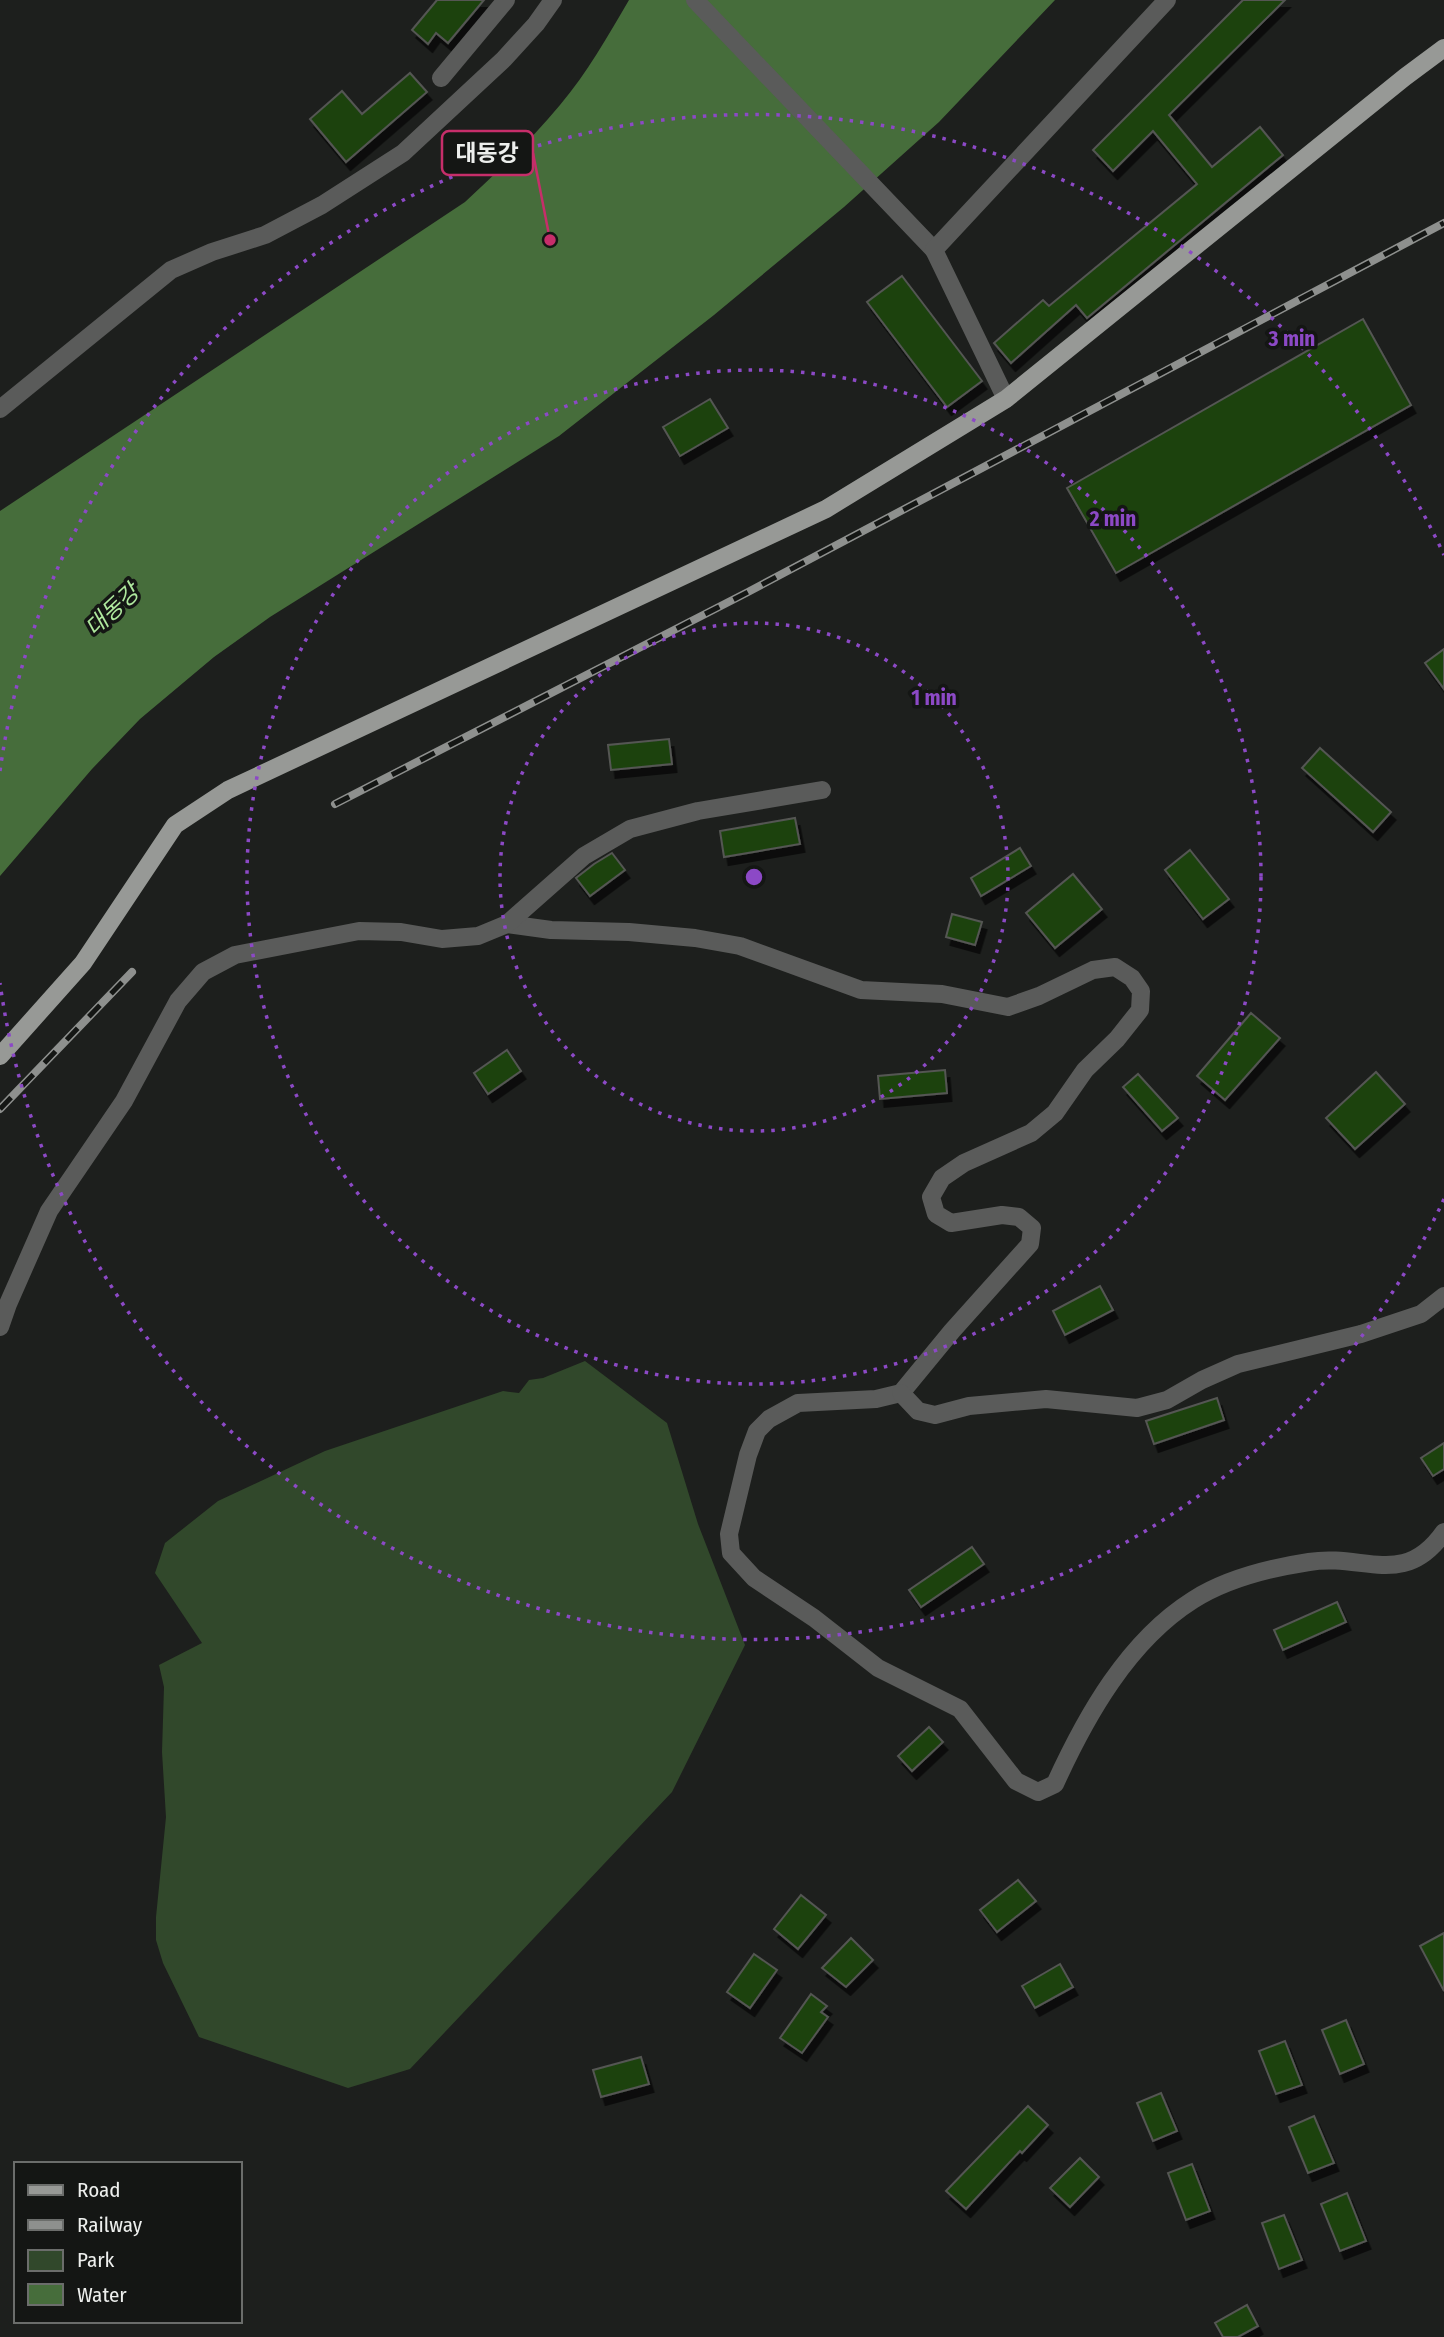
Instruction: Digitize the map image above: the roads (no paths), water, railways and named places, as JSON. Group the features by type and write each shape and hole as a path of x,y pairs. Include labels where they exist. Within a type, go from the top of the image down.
{"main road":[{"path":"0,1056 83,963 175,825 228,790 826,509 1006,398 1444,48"}],"street":[{"path":"441,78 506,0"},
{"path":"0,409 171,270 212,252 265,236 322,205 402,153 505,59 553,0"},
{"path":"695,0 934,250 1006,398"},
{"path":"934,250 1167,0"},
{"path":"0,1327 49,1211 124,1101 178,1001 203,972 234,955 359,931 401,932 442,939 478,936 507,925 584,856 630,829 698,811 821,790"},
{"path":"507,925 695,938 740,946 861,990 942,994 1008,1007 1093,970 1115,967 1132,978 1141,991 1140,1010 1117,1039 1085,1070 1055,1113 1031,1133 964,1163 942,1178 931,1197 936,1214 951,1223 1002,1215 1020,1217 1031,1228 1030,1244 901,1393 876,1399 798,1403 769,1419 757,1431 748,1455 729,1534 731,1552 754,1577 814,1618 878,1668 960,1709 1016,1781 1038,1792 1055,1784 1102,1697 1128,1660 1157,1629 1194,1600 1231,1582 1310,1562 1333,1560 1389,1566 1414,1561 1433,1548 1444,1532"},
{"path":"901,1393 918,1411 935,1415 969,1406 1046,1399 1137,1408 1167,1400 1238,1364 1361,1334 1421,1314 1444,1296"}],"water":[{"path":"629,0 1055,0 939,122 844,207 714,315 559,436 270,617 214,657 140,719 92,769 0,876 0,511 465,202 526,143 570,93"}],"railway":[{"path":"335,804 748,592 1444,223"},
{"path":"0,1109 132,972"}],"place":[{"name":"대동강","path":"550,240"}]}
